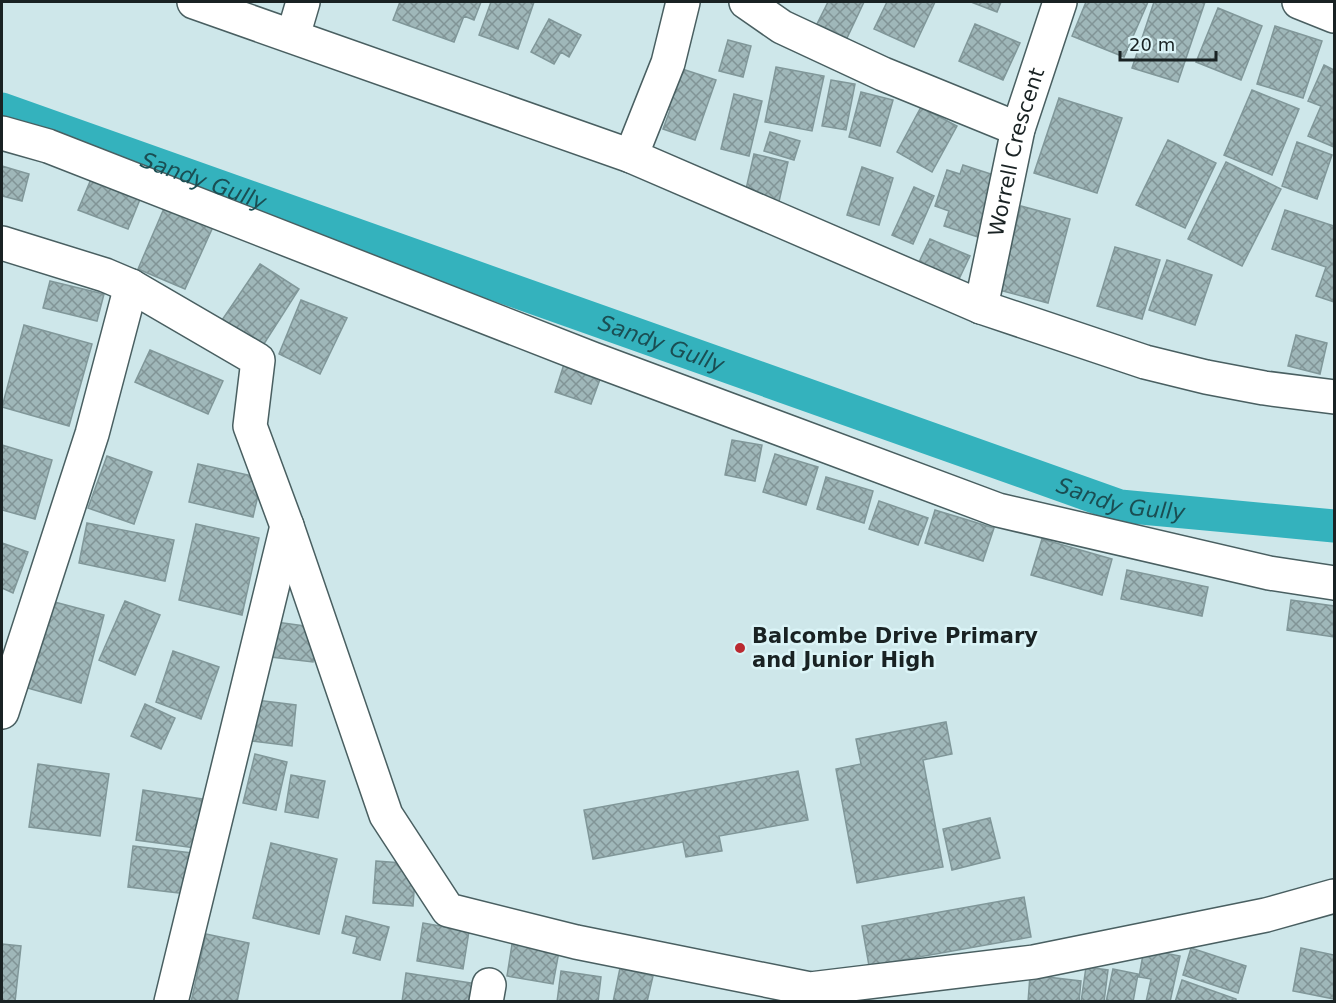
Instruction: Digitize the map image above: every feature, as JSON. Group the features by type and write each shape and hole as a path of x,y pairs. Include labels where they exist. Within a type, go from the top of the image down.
{"street":[{"path":"194,2 631,156 981,307 1145,362 1264,388 1335,397"},
{"path":"293,36 303,2"},
{"path":"631,156 668,63 683,2"},
{"path":"746,2 782,27 883,74 1018,129"},
{"name":"Worrell Crescent","path":"981,307 1018,129 1060,2"},
{"path":"1299,2 1335,16"},
{"path":"2,133 48,146 592,359 998,510 1269,573 1335,582"},
{"path":"2,243 105,275 131,286 258,360 250,426 287,526 386,814 448,910 576,942 809,995 1034,962 1266,915 1335,896"},
{"path":"2,712 92,434 131,286"},
{"path":"171,1002 287,526"}],"building":[{"path":"400,2 481,2 474,20 464,16 454,42 393,20"},
{"path":"491,2 534,2 518,49 479,35"},
{"path":"828,2 864,2 847,38 817,24"},
{"path":"887,2 935,2 914,47 874,29"},
{"path":"971,2 1001,2 997,12"},
{"path":"1086,2 1148,2 1124,57 1072,36"},
{"path":"1154,2 1205,2 1178,82 1132,68"},
{"path":"1218,8 1262,26 1241,80 1196,62"},
{"path":"549,19 581,35 569,57 561,52 554,64 531,52"},
{"path":"975,24 1020,43 1003,80 959,61"},
{"path":"1275,26 1322,41 1303,98 1257,84"},
{"path":"728,40 751,46 743,77 719,71"},
{"path":"1324,65 1334,70 1334,147 1308,136 1321,106 1308,101"},
{"path":"673,66 716,80 695,140 663,129 670,110 659,105"},
{"path":"776,67 824,76 812,131 765,122"},
{"path":"831,80 855,84 846,130 822,126"},
{"path":"1252,90 1299,109 1272,175 1224,155"},
{"path":"861,92 893,100 880,146 849,137"},
{"path":"734,94 762,101 749,156 721,149"},
{"path":"1059,98 1122,118 1097,193 1034,173"},
{"path":"921,107 957,126 932,172 897,152"},
{"path":"770,132 800,141 794,160 764,151"},
{"path":"1168,140 1216,163 1185,228 1136,205"},
{"path":"1297,142 1332,155 1317,199 1282,186"},
{"path":"754,154 788,162 778,206 744,198"},
{"path":"1226,162 1281,189 1242,266 1188,239"},
{"path":"963,165 997,176 978,237 944,226 949,211 935,206 947,170 960,174"},
{"path":"2,166 29,174 22,201 2,196"},
{"path":"862,167 893,178 879,225 847,215"},
{"path":"94,172 143,192 128,229 78,210"},
{"path":"914,187 934,196 913,244 892,235"},
{"path":"165,206 213,227 185,289 138,269"},
{"path":"1021,206 1070,219 1048,303 999,290"},
{"path":"1285,210 1334,226 1334,302 1316,296 1326,267 1272,249"},
{"path":"930,239 970,256 959,279 919,262"},
{"path":"1115,247 1160,260 1142,319 1097,306"},
{"path":"1167,260 1212,275 1195,325 1149,310"},
{"path":"260,264 299,289 262,347 222,320"},
{"path":"50,281 104,294 97,321 43,308"},
{"path":"301,300 347,318 320,374 279,354"},
{"path":"24,325 92,344 69,426 2,407"},
{"path":"1296,335 1327,343 1320,374 1288,366"},
{"path":"150,350 223,381 208,414 135,382"},
{"path":"566,358 603,371 591,404 555,392"},
{"path":"732,440 762,445 755,481 725,475"},
{"path":"2,445 52,460 35,519 2,510"},
{"path":"775,454 818,467 806,505 763,492"},
{"path":"107,456 152,472 134,524 88,508"},
{"path":"198,464 262,478 253,517 189,502"},
{"path":"826,477 873,491 864,523 817,509"},
{"path":"879,501 928,518 918,545 869,529"},
{"path":"935,510 994,528 983,561 925,543"},
{"path":"87,523 174,540 165,581 79,563"},
{"path":"196,524 259,538 242,615 179,600"},
{"path":"1042,539 1112,559 1102,595 1031,575"},
{"path":"2,543 28,552 13,593 2,588"},
{"path":"1127,570 1208,587 1202,616 1121,599"},
{"path":"47,600 104,615 81,703 24,687"},
{"path":"1291,600 1334,606 1334,637 1287,630"},
{"path":"125,601 160,615 135,675 99,660"},
{"path":"276,622 319,628 313,662 271,657"},
{"path":"173,651 219,667 201,719 156,702"},
{"path":"256,700 296,705 292,746 251,741"},
{"path":"145,704 175,718 161,749 131,736"},
{"path":"946,722 952,754 923,760 943,867 857,883 836,769 861,764 856,739"},
{"path":"255,754 287,762 276,810 243,803"},
{"path":"38,764 109,774 100,836 29,827"},
{"path":"798,771 808,820 719,836 722,851 686,857 683,842 593,859 584,810"},
{"path":"291,775 325,781 318,818 285,812"},
{"path":"143,790 202,799 195,848 136,840"},
{"path":"990,818 1000,858 952,870 943,829"},
{"path":"271,843 337,859 319,934 253,918"},
{"path":"133,846 192,853 187,894 128,887"},
{"path":"376,861 416,864 413,906 373,903"},
{"path":"1024,897 1031,937 869,966 862,926"},
{"path":"346,916 389,927 380,960 353,953 357,937 342,933"},
{"path":"423,923 469,931 463,969 417,961"},
{"path":"206,934 249,943 237,1002 191,1002"},
{"path":"513,938 560,946 553,984 507,976"},
{"path":"2,944 21,946 15,1002 2,1002"},
{"path":"1191,948 1246,966 1238,993 1183,975"},
{"path":"1301,948 1334,955 1334,999 1293,991"},
{"path":"1144,949 1180,956 1170,1002 1146,1002 1151,979 1139,977"},
{"path":"1086,967 1108,970 1104,1002 1081,1002"},
{"path":"620,968 653,976 647,1002 613,1002"},
{"path":"1113,969 1138,974 1133,1002 1106,1002"},
{"path":"561,971 601,977 598,1002 557,1002"},
{"path":"406,973 477,984 475,1002 402,1002"},
{"path":"1030,975 1081,981 1079,1002 1028,1002"},
{"path":"1182,980 1236,999 1236,1002 1175,1002"}],"waterway":[{"name":"Sandy Gully","path":"2,109 1120,506 1334,526"}],"place":[{"name":"Balcombe Drive Primary and Junior High","path":"740,648"}]}
